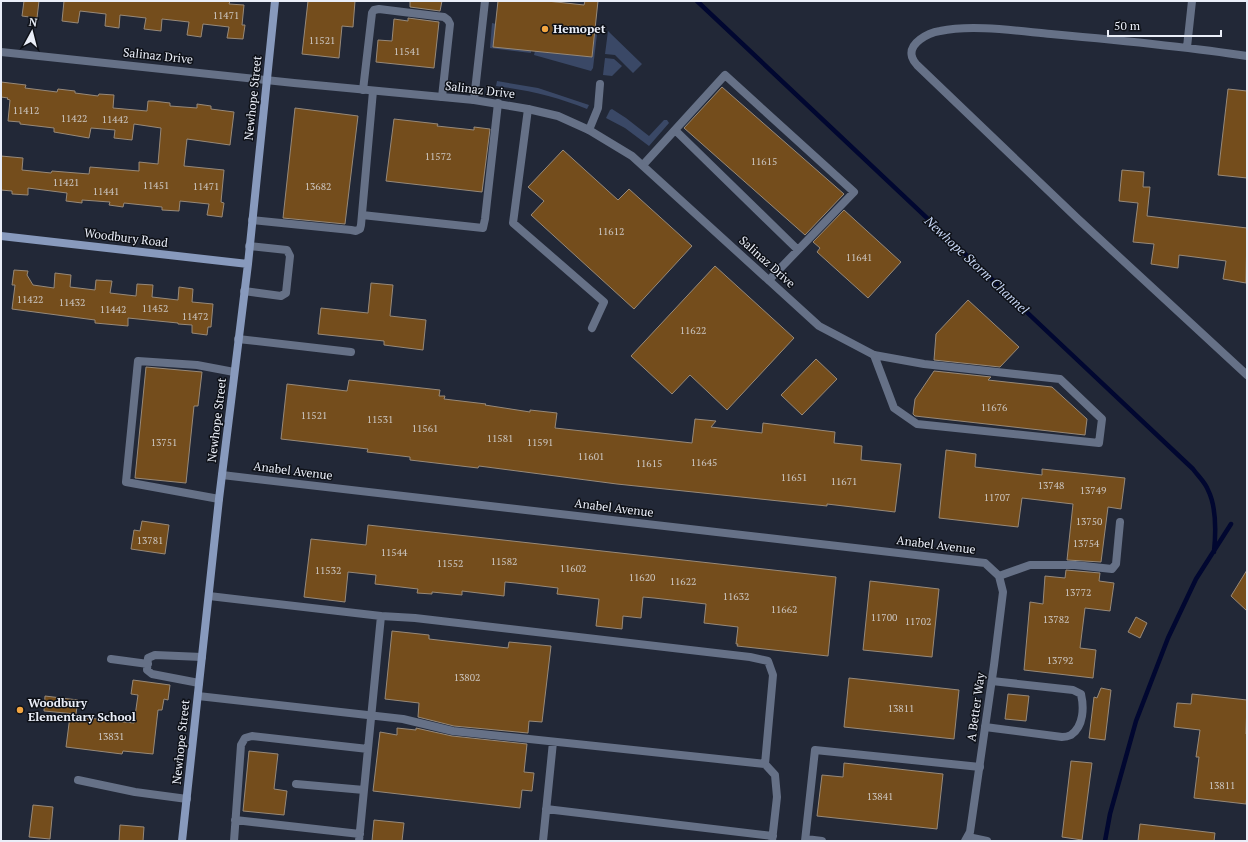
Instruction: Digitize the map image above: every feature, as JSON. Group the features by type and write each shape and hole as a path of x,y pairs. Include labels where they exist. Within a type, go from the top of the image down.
{"street":[{"name":"Newhope Street","path":"182,841 219,499 248,264 275,1"},
{"path":"474,100 485,1"},
{"path":"1186,47 1192,1"},
{"path":"363,90 372,13 374,10 379,9 444,17 448,20 450,24 442,97"},
{"path":"1247,56 1186,47 1017,31 965,28 939,31 924,37 915,44 912,49 912,58 917,65 1078,219 1247,374"},
{"name":"Salinaz Drive","path":"1,52 363,90 474,100 498,103 558,116 590,130 616,145 643,165 819,326 874,355 924,364 1060,379 1102,419 1099,443 917,424 894,408 874,355"},
{"path":"643,165 725,75 854,192 769,280"},
{"path":"590,130 598,108 600,84"},
{"path":"252,220 356,231 361,227 373,90"},
{"path":"362,215 483,228 486,219 498,103"},
{"path":"528,109 513,223 604,302 592,328"},
{"path":"675,130 798,250"},
{"name":"Woodbury Road","path":"1,236 248,264"},
{"path":"244,291 280,296 286,293 290,256 287,250 249,246"},
{"path":"238,339 350,352"},
{"path":"219,499 126,482 138,361 197,365 234,372"},
{"name":"Anabel Avenue","path":"222,475 985,563 999,576"},
{"path":"999,576 1030,564 1075,564 1112,569 1116,564 1120,522"},
{"name":"A Better Way","path":"966,839 970,832 980,767 1004,592 999,576"},
{"path":"209,596 381,616 415,618 750,657 768,661 773,675 765,764"},
{"path":"235,820 360,838 381,616"},
{"path":"199,684 152,674 147,670 148,658 155,655 202,656"},
{"path":"111,659 148,664"},
{"path":"985,727 1062,737 1071,735 1078,727 1084,706 1081,694 1073,690 992,681"},
{"path":"198,696 403,719 453,731 765,764 776,776 777,797 773,839 546,809"},
{"path":"234,841 241,745 245,738 252,736 368,749"},
{"path":"543,841 553,742"},
{"path":"822,841 805,840 815,750 980,767"},
{"path":"78,780 135,792 187,799"},
{"path":"296,784 364,790"},
{"path":"966,839 987,841"}],"shaded area":[{"path":"492,23 496,24 531,51 531,53 490,48"},
{"path":"608,31 642,64 633,73 615,55 605,54"},
{"path":"595,33 597,34 593,68 591,71 534,55 535,51 592,57"},
{"path":"605,58 614,59 622,66 612,76 603,75"},
{"path":"497,81 538,88 589,105 587,109 543,94 496,86"},
{"path":"612,109 649,136 664,120 667,120 669,123 649,146 625,128 606,118"}],"building":[{"path":"24,1 39,1 37,18 22,16"},
{"path":"64,1 230,1 229,4 244,5 242,25 245,25 243,39 227,38 229,27 203,24 201,37 187,35 189,22 162,19 161,31 144,29 146,18 120,15 119,28 105,26 106,14 80,11 78,23 62,21"},
{"path":"308,1 355,1 353,27 342,26 339,58 302,54"},
{"path":"410,1 442,1 440,11 410,7"},
{"name":"Hemopet","path":"498,1 547,1 584,5 585,1 598,1 592,57 493,47"},
{"path":"408,18 439,22 434,68 376,62 378,40 392,41 394,19 408,21"},
{"path":"1,82 26,85 25,88 57,92 58,89 98,96 99,94 114,95 113,108 147,111 148,101 153,101 170,103 170,106 197,108 197,104 211,106 211,109 234,112 230,145 187,139 184,166 224,170 221,202 224,203 222,217 207,215 209,204 180,201 179,211 162,210 162,207 124,203 123,207 109,205 110,202 82,200 82,203 66,201 67,193 28,188 28,195 12,194 12,191 1,190 1,156 23,158 22,170 51,173 52,171 89,174 90,167 139,171 139,162 158,164 161,128 134,124 132,140 114,138 115,130 91,128 89,138 54,132 54,128 8,121 10,100 7,99 8,98 1,97"},
{"path":"722,87 844,194 805,235 684,128"},
{"path":"1228,89 1247,91 1247,178 1218,175"},
{"path":"295,108 358,116 345,224 283,218"},
{"path":"394,119 474,130 474,127 490,129 482,192 386,181"},
{"path":"563,150 618,200 629,189 692,246 634,309 531,215 544,201 528,187"},
{"path":"1122,170 1144,172 1143,187 1150,187 1147,216 1247,228 1246,283 1223,279 1226,261 1179,255 1178,268 1151,264 1154,244 1133,242 1138,203 1119,201"},
{"path":"844,210 901,262 868,298 817,252 820,248 813,242"},
{"path":"715,266 794,338 727,410 690,375 672,394 631,356"},
{"path":"14,270 28,271 27,275 33,285 54,288 55,273 71,275 70,287 95,290 96,280 112,281 110,293 136,296 137,284 153,285 152,297 178,300 179,287 193,289 192,302 213,304 211,327 208,327 207,335 192,333 192,325 178,323 128,318 128,326 95,323 95,320 12,309 15,285 12,285"},
{"path":"371,283 393,285 390,316 426,320 423,350 384,345 384,341 318,334 321,308 368,313"},
{"path":"968,300 1019,347 1000,367 934,360 936,334"},
{"path":"816,359 837,379 802,415 781,395"},
{"path":"146,367 202,372 198,406 194,406 186,483 135,478"},
{"path":"934,371 991,377 988,380 1052,387 1087,419 1085,435 915,416 913,414 915,399"},
{"path":"349,380 440,390 439,396 445,396 444,399 486,404 485,405 530,412 530,410 557,413 555,428 692,443 695,419 716,421 711,427 762,433 763,423 835,432 834,443 862,446 861,460 901,464 895,512 617,484 479,466 478,468 410,460 410,457 367,452 368,449 281,439 287,384 347,391"},
{"path":"946,450 976,454 975,467 1042,475 1042,469 1125,478 1121,509 1108,507 1101,562 1067,560 1073,504 1022,498 1018,527 939,518"},
{"path":"142,521 169,525 165,554 131,549 134,530 140,531"},
{"path":"368,525 836,577 828,656 737,646 738,627 704,623 706,604 654,598 643,597 641,618 623,616 622,629 596,626 599,599 557,594 558,588 516,583 505,582 504,596 462,591 462,595 432,592 432,594 417,593 418,589 375,584 376,575 348,572 345,602 304,597 311,539 366,545"},
{"path":"1066,570 1100,573 1099,581 1114,583 1110,611 1085,608 1080,648 1096,650 1093,678 1024,670 1030,602 1043,604 1045,576 1065,578"},
{"path":"1247,570 1247,611 1231,596"},
{"path":"870,581 939,589 932,657 863,650"},
{"path":"1136,617 1147,623 1140,638 1128,632"},
{"path":"392,631 429,635 429,639 508,648 509,642 551,646 542,722 529,721 528,733 454,726 418,717 419,703 385,699"},
{"path":"849,678 959,690 954,739 844,727"},
{"path":"133,680 170,685 168,700 164,699 162,710 158,710 153,754 123,751 122,754 66,747 70,716 134,723 138,695 131,694"},
{"path":"1101,688 1111,690 1105,740 1089,738 1094,697 1097,698"},
{"path":"1008,694 1029,696 1026,721 1005,719"},
{"path":"1192,694 1247,700 1246,804 1194,798 1199,757 1196,757 1200,730 1174,727 1177,703 1191,704"},
{"path":"45,696 78,700 76,714 44,711"},
{"path":"397,728 416,730 416,728 452,736 527,744 524,772 534,773 532,791 522,790 520,808 373,791 380,732 397,735"},
{"path":"249,751 278,754 274,789 287,791 284,815 243,811"},
{"path":"1071,761 1092,763 1082,840 1062,837"},
{"path":"844,763 943,774 937,829 817,816 822,775 843,777"},
{"path":"33,805 53,807 50,839 29,837"},
{"path":"374,820 404,823 402,841 372,841"},
{"path":"1140,824 1215,833 1214,841 1138,841"},
{"path":"120,825 144,827 143,841 119,841"}],"waterway":[{"name":"Newhope Storm Channel","path":"697,1 1193,469 1207,487 1213,504 1215,528 1214,552"},
{"path":"1105,841 1110,814 1136,721 1168,638 1196,579 1231,524"}],"place":[{"name":"Hemopet","path":"545,29"},
{"name":"Woodbury Elementary School","path":"20,710"}]}
